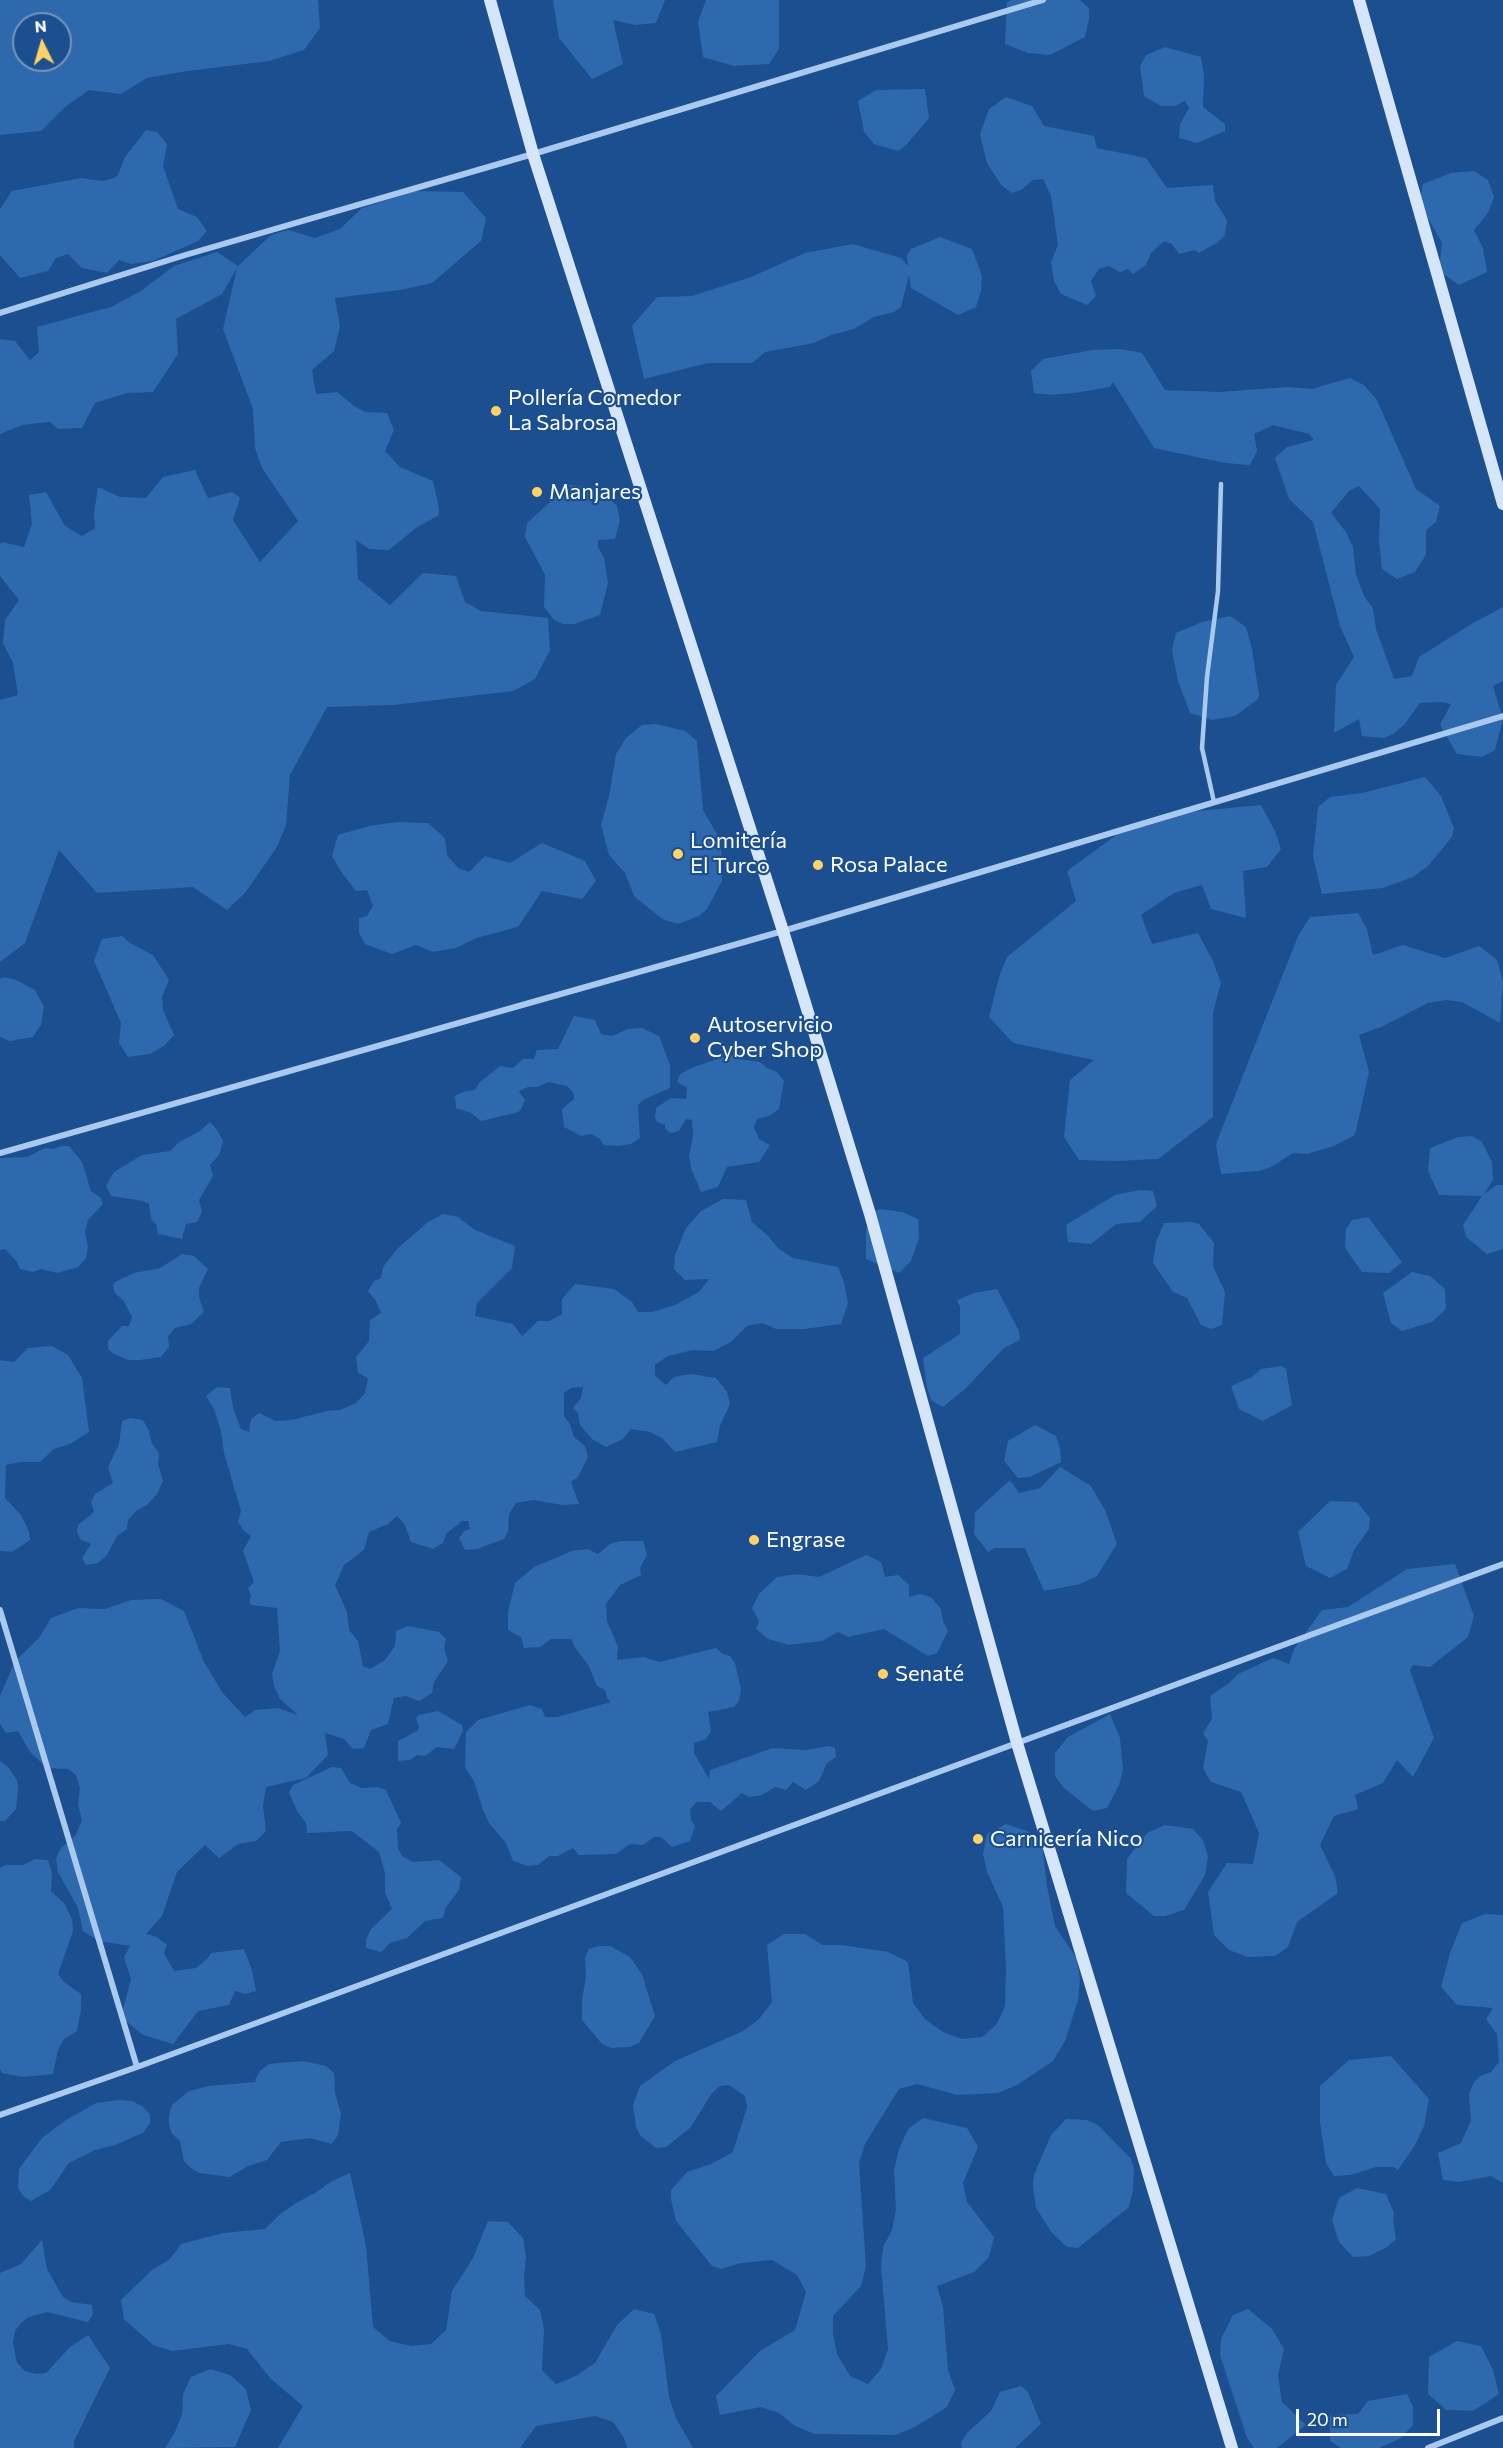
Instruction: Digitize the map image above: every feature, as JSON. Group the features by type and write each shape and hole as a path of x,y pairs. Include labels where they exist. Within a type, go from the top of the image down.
{"main road":[{"path":"490,0 533,154 783,931 870,1214 1017,1743 1232,2448"},
{"path":"1359,0 1503,504"}],"street":[{"path":"0,313 182,256 533,154 1043,0"},
{"path":"0,1153 783,931 1503,716"},
{"path":"0,2115 137,2067 1503,1564"},
{"path":"0,1610 137,2067"},
{"path":"1428,2448 1503,2418"}],"lane":[{"path":"1214,802 1202,748 1207,677 1218,591 1221,484"}],"shaded area":[{"path":"0,0 318,0 320,28 304,50 269,61 147,78 121,94 89,90 65,107 41,131 0,135"},
{"path":"553,0 665,0 656,23 635,25 613,20 623,64 592,79 559,38"},
{"path":"706,0 779,0 779,49 769,64 734,66 703,57 698,22"},
{"path":"1011,0 1080,0 1089,8 1085,37 1050,55 1028,53 1005,44 1007,2"},
{"path":"1165,47 1201,57 1204,75 1203,107 1225,124 1225,131 1197,143 1179,138 1180,124 1189,108 1185,101 1175,106 1161,106 1144,96 1140,66 1146,55"},
{"path":"925,89 929,118 907,144 898,151 874,144 864,132 858,101 876,90"},
{"path":"1006,97 1032,106 1044,126 1094,136 1097,148 1146,158 1167,188 1213,185 1215,201 1227,220 1225,235 1217,243 1199,253 1194,250 1179,254 1172,244 1164,241 1151,253 1146,265 1133,274 1128,269 1120,272 1109,266 1099,269 1091,281 1096,296 1087,305 1061,294 1054,281 1051,262 1058,245 1051,196 1043,179 1033,180 1021,190 1012,193 1001,185 987,163 980,134 989,109"},
{"path":"146,130 157,132 167,144 163,166 178,209 197,217 207,231 198,241 153,261 131,264 119,260 107,273 82,268 68,254 56,258 48,271 20,278 0,255 0,209 12,191 81,178 102,181 114,178 118,175 125,157"},
{"path":"1474,171 1488,180 1494,197 1488,213 1474,230 1483,248 1487,272 1459,285 1439,271 1442,243 1420,199 1423,184 1451,173"},
{"path":"416,191 463,192 486,218 481,241 432,283 400,290 335,298 340,327 334,351 312,370 316,394 337,392 365,412 387,413 394,430 385,451 400,467 433,481 438,503 439,515 416,528 389,550 369,549 356,540 358,579 390,605 423,573 456,576 465,602 481,611 548,618 550,650 535,679 513,691 393,705 327,707 290,775 286,825 277,847 245,893 227,910 193,887 97,893 59,850 25,943 0,962 0,700 18,695 13,663 3,643 5,620 19,600 0,576 0,544 2,542 24,547 32,524 29,495 46,492 65,526 82,536 95,528 94,513 98,487 120,497 146,498 163,477 195,470 208,498 232,492 240,498 233,520 260,562 298,521 262,468 255,448 253,409 223,329 237,268 222,294 176,319 178,354 153,392 127,393 95,403 82,428 58,429 50,422 22,425 0,434 0,339 15,341 30,360 39,352 37,327 111,307 141,291 174,266 217,252 238,266 271,235 288,230 315,238 340,229 362,208"},
{"path":"940,237 972,249 982,276 981,291 976,307 958,315 911,288 909,275 901,307 894,312 874,317 854,329 831,335 814,343 765,352 752,363 708,363 644,379 632,326 657,297 692,296 751,277 805,253 853,244 901,258 908,266 907,255 911,249"},
{"path":"1120,349 1142,353 1165,390 1220,392 1287,387 1312,389 1350,378 1364,385 1377,400 1416,489 1440,506 1436,522 1426,530 1426,555 1415,572 1397,579 1382,569 1379,540 1380,509 1359,486 1349,491 1331,513 1346,532 1353,547 1356,575 1365,598 1373,608 1376,629 1394,679 1412,676 1419,657 1503,607 1503,681 1493,686 1503,719 1495,750 1482,757 1457,754 1440,725 1451,704 1441,702 1420,703 1404,725 1384,738 1362,736 1359,719 1334,733 1336,685 1354,657 1340,626 1313,522 1289,499 1275,458 1287,447 1314,440 1309,434 1273,425 1254,434 1257,451 1250,465 1225,463 1154,448 1113,382 1110,387 1081,392 1052,395 1034,393 1031,371 1043,359 1092,350"},
{"path":"569,485 594,487 602,491 617,506 620,521 615,539 598,540 608,583 600,615 574,624 563,624 554,620 544,607 545,575 525,537 527,523"},
{"path":"1230,616 1246,627 1259,695 1258,699 1235,716 1212,720 1190,713 1178,681 1172,650 1176,633 1202,622"},
{"path":"656,724 685,731 697,741 703,810 721,841 722,881 707,909 699,916 678,924 662,919 634,896 625,873 609,855 601,825 609,796 616,754 626,738 642,725"},
{"path":"1425,777 1441,796 1454,828 1452,837 1428,866 1413,877 1383,888 1322,894 1313,857 1318,807 1330,797 1362,793"},
{"path":"1261,805 1275,831 1281,849 1267,867 1243,871 1246,918 1211,909 1202,885 1174,893 1141,915 1152,944 1198,933 1213,961 1221,983 1213,1012 1213,1117 1158,1159 1079,1160 1064,1137 1070,1080 1094,1060 1013,1043 989,1017 999,977 1007,957 1076,901 1067,871 1126,828 1177,813"},
{"path":"397,822 428,823 445,838 447,855 458,868 469,872 485,856 510,863 542,843 585,861 596,881 582,899 542,891 518,927 476,938 456,948 433,952 416,945 392,954 365,944 359,933 359,918 367,916 373,906 367,890 356,891 332,856 338,835 369,826"},
{"path":"1358,913 1367,929 1373,955 1403,945 1445,958 1479,946 1497,960 1503,982 1500,1023 1462,1002 1447,1000 1428,1003 1381,1027 1359,1035 1369,1072 1355,1135 1334,1146 1307,1154 1293,1153 1271,1167 1259,1171 1221,1174 1216,1145 1298,936 1310,917"},
{"path":"122,936 153,955 169,980 162,997 163,1010 174,1035 165,1045 150,1054 128,1057 119,1043 121,1023 94,961 102,939"},
{"path":"4,977 16,980 35,990 44,1007 41,1025 33,1037 10,1041 0,1037 0,979"},
{"path":"574,1016 595,1020 601,1034 612,1036 628,1029 642,1028 659,1036 670,1065 670,1088 643,1100 638,1105 640,1138 631,1144 604,1145 599,1138 591,1134 581,1136 564,1127 562,1109 574,1099 573,1092 567,1086 549,1082 519,1091 525,1100 520,1111 515,1113 481,1121 471,1113 456,1108 455,1096 475,1090 480,1082 500,1066 513,1068 523,1059 534,1059 537,1050 558,1049"},
{"path":"730,1055 739,1059 760,1062 777,1072 784,1081 779,1109 769,1116 757,1119 754,1127 759,1139 770,1145 759,1162 727,1167 718,1187 701,1192 691,1168 689,1155 693,1136 692,1120 686,1119 679,1131 671,1133 665,1129 665,1125 657,1122 656,1108 671,1098 686,1099 687,1088 677,1082 680,1074"},
{"path":"210,1122 223,1141 219,1155 210,1165 213,1176 199,1200 202,1212 197,1222 186,1224 182,1239 158,1234 156,1224 151,1219 149,1204 111,1196 106,1186 114,1172 142,1155 170,1151 179,1142 200,1131"},
{"path":"1472,1136 1482,1142 1492,1162 1493,1180 1484,1194 1497,1185 1503,1185 1503,1249 1487,1254 1466,1237 1463,1225 1482,1196 1439,1195 1428,1171 1430,1148 1458,1137"},
{"path":"69,1146 82,1162 91,1191 101,1198 103,1204 88,1220 85,1232 88,1247 86,1258 78,1267 57,1273 41,1269 33,1272 20,1269 5,1249 0,1250 0,1158 27,1157 45,1148 53,1149"},
{"path":"1140,1190 1153,1191 1157,1206 1140,1222 1116,1224 1091,1244 1068,1242 1066,1225 1115,1195"},
{"path":"723,1199 746,1200 752,1222 779,1249 793,1258 838,1267 848,1303 841,1324 804,1329 776,1329 762,1323 747,1326 731,1342 713,1351 693,1350 668,1356 655,1365 655,1376 666,1385 674,1377 691,1374 716,1378 727,1392 730,1404 720,1426 717,1442 675,1452 662,1438 650,1432 631,1429 623,1439 606,1447 592,1439 580,1425 578,1413 573,1408 581,1398 583,1387 571,1388 564,1393 564,1416 570,1424 574,1437 585,1446 588,1457 578,1477 571,1482 579,1504 562,1505 534,1500 516,1503 509,1514 508,1532 504,1539 477,1549 465,1550 459,1538 464,1531 470,1529 468,1521 462,1521 446,1534 443,1543 433,1549 411,1542 405,1525 397,1516 388,1524 369,1532 364,1550 344,1565 335,1585 347,1612 349,1630 358,1641 363,1666 370,1669 385,1660 395,1646 396,1631 408,1626 439,1632 446,1639 444,1648 448,1661 434,1682 432,1693 419,1701 406,1696 394,1698 388,1724 371,1730 364,1748 353,1749 344,1739 325,1733 328,1755 306,1778 266,1787 263,1806 266,1831 256,1841 238,1844 219,1858 205,1845 177,1872 162,1916 146,1934 157,1937 167,1945 164,1953 174,1971 196,1968 211,1953 244,1949 252,1970 256,1991 246,1994 235,1991 229,2005 198,2011 173,2044 143,2035 121,2017 131,1979 124,1957 130,1946 99,1941 83,1931 78,1908 58,1872 56,1858 61,1848 76,1835 82,1820 78,1805 80,1788 76,1775 68,1769 47,1768 30,1752 18,1731 6,1733 0,1724 0,1696 15,1661 39,1638 51,1618 78,1608 105,1609 131,1600 161,1599 184,1611 204,1662 222,1692 245,1717 255,1710 278,1708 298,1715 280,1699 274,1686 272,1674 280,1651 277,1608 251,1605 249,1602 251,1596 248,1588 254,1582 243,1551 251,1536 238,1522 241,1511 224,1453 221,1431 214,1409 206,1396 217,1387 230,1388 233,1408 241,1429 249,1432 251,1419 259,1413 276,1421 291,1420 340,1410 356,1403 365,1393 368,1378 358,1373 356,1357 369,1341 370,1320 381,1313 376,1301 368,1291 374,1281 381,1278 383,1267 398,1248 428,1222 443,1214 458,1217 475,1230 515,1246 512,1268 477,1303 475,1316 513,1324 522,1336 538,1321 549,1321 562,1314 562,1299 575,1284 614,1289 632,1302 638,1312 652,1312 675,1305 699,1292 709,1279 685,1280 674,1269 675,1255 686,1228 701,1211"},
{"path":"880,1209 902,1212 918,1219 919,1238 911,1261 899,1273 866,1259 866,1230 870,1214"},
{"path":"1368,1217 1402,1262 1389,1273 1362,1272 1345,1248 1346,1229 1352,1220"},
{"path":"1164,1223 1199,1224 1214,1243 1213,1266 1225,1292 1222,1325 1211,1329 1201,1325 1187,1298 1173,1292 1153,1263 1156,1242"},
{"path":"182,1254 194,1256 208,1269 199,1288 199,1297 204,1312 191,1324 175,1328 168,1336 169,1347 161,1357 128,1360 114,1354 108,1349 108,1341 122,1326 129,1326 132,1317 123,1300 115,1293 113,1286 115,1282 134,1273 160,1268"},
{"path":"1412,1272 1430,1276 1445,1289 1446,1309 1432,1322 1402,1331 1391,1323 1383,1293"},
{"path":"997,1289 1019,1331 1020,1340 1004,1348 965,1389 943,1407 932,1401 927,1388 923,1358 960,1334 960,1307 957,1300 974,1293"},
{"path":"52,1346 68,1355 82,1378 89,1432 70,1444 54,1449 40,1462 6,1465 5,1498 21,1515 30,1540 12,1552 0,1551 0,1360 14,1362 28,1348"},
{"path":"1281,1366 1286,1369 1292,1405 1263,1421 1239,1409 1231,1386 1252,1377 1261,1369"},
{"path":"130,1418 143,1420 149,1431 152,1444 159,1453 158,1464 163,1481 157,1494 128,1520 127,1529 117,1536 107,1555 98,1563 86,1565 82,1558 91,1544 80,1539 77,1532 78,1525 94,1512 91,1502 95,1494 113,1483 108,1467 119,1444 122,1421"},
{"path":"1035,1425 1056,1436 1061,1462 1030,1477 1018,1478 1004,1461 1008,1441"},
{"path":"1060,1467 1091,1486 1105,1510 1117,1544 1097,1576 1080,1584 1044,1591 1025,1548 995,1548 988,1552 974,1534 975,1512 1010,1480 1019,1493 1040,1488"},
{"path":"1330,1501 1357,1502 1370,1518 1369,1529 1354,1550 1347,1569 1330,1578 1306,1566 1298,1532"},
{"path":"620,1541 643,1541 647,1555 640,1568 641,1575 620,1585 606,1604 607,1621 618,1647 617,1660 644,1657 659,1662 716,1648 730,1656 735,1663 741,1689 739,1701 734,1707 708,1712 711,1731 706,1739 694,1743 694,1753 709,1779 710,1770 773,1748 805,1750 829,1746 835,1748 836,1757 827,1763 819,1781 806,1790 793,1782 786,1790 775,1787 762,1795 749,1797 742,1793 721,1811 710,1802 697,1802 690,1809 691,1820 695,1826 690,1841 672,1847 661,1837 654,1837 643,1845 630,1844 616,1854 579,1855 573,1848 558,1856 549,1856 538,1865 528,1866 513,1861 506,1843 489,1823 474,1781 465,1768 466,1732 478,1720 530,1705 542,1709 545,1717 557,1717 611,1702 605,1690 597,1686 589,1666 571,1639 551,1639 540,1647 524,1648 521,1637 508,1630 508,1612 515,1583 534,1567 572,1551 588,1549 598,1554 610,1544"},
{"path":"866,1555 881,1562 885,1577 898,1575 909,1585 909,1597 920,1594 931,1597 941,1609 948,1631 937,1653 928,1656 884,1629 848,1637 838,1632 822,1641 789,1645 768,1639 756,1629 759,1621 752,1608 759,1594 777,1577 797,1574 819,1577"},
{"path":"1455,1564 1474,1616 1468,1637 1430,1667 1413,1665 1410,1670 1434,1738 1413,1777 1397,1760 1383,1783 1355,1795 1358,1809 1334,1816 1320,1845 1335,1876 1338,1893 1297,1922 1288,1947 1275,1956 1248,1957 1229,1950 1214,1935 1208,1892 1227,1863 1253,1864 1259,1833 1241,1792 1211,1782 1203,1768 1208,1741 1203,1733 1212,1719 1210,1696 1238,1674 1273,1658 1289,1664 1294,1649 1322,1610 1348,1607 1407,1569"},
{"path":"438,1711 462,1725 463,1731 454,1749 437,1747 425,1756 417,1755 410,1760 398,1761 398,1741 417,1731 419,1728 416,1718 419,1715"},
{"path":"1110,1714 1120,1738 1123,1770 1119,1785 1107,1808 1093,1811 1064,1788 1055,1776 1055,1753 1068,1737"},
{"path":"0,1761 8,1767 17,1780 18,1789 16,1809 5,1821 0,1821"},
{"path":"332,1767 341,1768 350,1783 362,1788 378,1787 386,1790 401,1823 397,1829 398,1848 402,1856 413,1862 439,1860 461,1877 459,1890 446,1907 443,1918 425,1921 407,1938 390,1943 381,1952 366,1948 366,1940 371,1929 392,1909 385,1892 385,1873 379,1852 352,1831 307,1833 306,1823 297,1811 289,1792 293,1785"},
{"path":"1006,1824 1027,1831 1042,1844 1055,1926 1077,1959 1080,1980 1078,2000 1065,2041 1053,2061 1017,2085 998,2093 957,2095 917,2084 899,2089 865,2144 859,2163 866,2267 861,2286 833,2316 833,2335 837,2354 850,2376 868,2384 881,2369 888,2349 881,2266 883,2247 892,2230 896,2210 894,2170 899,2149 908,2129 923,2118 967,2128 978,2147 963,2183 967,2202 994,2237 989,2257 974,2272 937,2286 943,2307 948,2370 955,2390 947,2407 915,2427 895,2435 815,2434 795,2426 779,2413 761,2407 720,2415 716,2396 760,2351 795,2330 806,2292 797,2275 772,2260 741,2263 721,2269 712,2266 676,2221 671,2190 687,2172 711,2164 733,2152 747,2107 745,2096 729,2085 720,2086 712,2093 690,2128 666,2147 656,2148 640,2135 636,2127 633,2105 640,2086 675,2061 743,2031 759,2019 772,2002 767,1945 784,1934 805,1934 822,1945 842,1945 888,1952 908,1962 913,2003 925,2019 943,2032 962,2039 982,2037 997,2024 1005,2006 1006,1967 1003,1907 987,1872 983,1854 987,1834"},
{"path":"1165,1825 1193,1829 1203,1840 1208,1856 1205,1875 1184,1910 1165,1916 1154,1916 1126,1893 1127,1859 1147,1833"},
{"path":"35,1859 48,1860 52,1873 51,1891 64,1903 72,1919 73,1931 58,1974 64,1982 81,1994 81,2010 77,2031 64,2039 58,2050 53,2074 23,2077 2,2073 0,2069 0,1868 5,1865 23,1865"},
{"path":"1485,1914 1503,1915 1503,2183 1491,2176 1459,2182 1443,2180 1438,2153 1461,2143 1471,2120 1469,2094 1474,2082 1480,2076 1491,2072 1499,2062 1497,2034 1486,2019 1493,2008 1457,2005 1441,1987 1450,1953 1462,1923"},
{"path":"610,1946 630,1957 642,1974 655,2016 639,2043 630,2047 611,2048 602,2044 582,2020 582,1999 586,1978 585,1958 589,1949"},
{"path":"1391,2056 1429,2099 1424,2126 1415,2145 1398,2170 1394,2167 1376,2167 1351,2175 1334,2176 1326,2163 1320,2122 1320,2086 1349,2060"},
{"path":"303,2061 326,2066 334,2073 335,2093 341,2114 338,2135 332,2144 310,2138 281,2142 267,2160 248,2166 229,2177 199,2173 184,2161 180,2141 172,2134 169,2125 172,2105 189,2091 209,2086 256,2082 260,2071 269,2064"},
{"path":"132,2101 142,2106 150,2114 150,2123 143,2133 115,2145 95,2150 69,2163 50,2190 31,2201 23,2196 18,2188 19,2169 42,2138 66,2120 96,2103"},
{"path":"1066,2119 1087,2120 1098,2125 1131,2159 1134,2169 1129,2207 1078,2248 1067,2247 1052,2233 1036,2208 1033,2187 1034,2175 1051,2135"},
{"path":"350,2173 366,2246 373,2327 390,2341 411,2346 431,2344 446,2330 452,2291 473,2258 488,2221 508,2222 523,2238 526,2257 525,2296 540,2310 544,2329 542,2370 556,2384 576,2376 595,2363 617,2325 634,2309 654,2314 661,2334 669,2397 676,2418 693,2448 627,2448 624,2438 613,2422 595,2416 536,2426 520,2448 278,2448 303,2406 271,2379 247,2349 229,2344 172,2351 153,2345 124,2319 121,2300 152,2270 170,2259 181,2244 223,2233 265,2229 280,2214 296,2203"},
{"path":"1357,2188 1386,2194 1394,2213 1396,2239 1387,2247 1369,2256 1353,2257 1339,2242 1332,2220 1339,2198"},
{"path":"42,2240 47,2269 63,2297 71,2302 92,2305 93,2314 88,2322 47,2312 29,2317 15,2331 13,2342 17,2363 25,2371 36,2374 46,2373 70,2347 88,2335 110,2368 74,2441 74,2448 0,2448 0,2273 21,2264"},
{"path":"1248,2309 1272,2329 1284,2349 1278,2375 1282,2402 1306,2425 1277,2448 1254,2448 1247,2438 1220,2355 1221,2339 1233,2315"},
{"path":"1457,2341 1481,2346 1493,2370 1499,2394 1473,2411 1446,2410 1428,2394 1429,2357"},
{"path":"210,2369 230,2375 246,2389 251,2410 235,2447 165,2448 182,2414 183,2394 191,2377"},
{"path":"1021,2386 1028,2392 1041,2424 1015,2448 962,2448 961,2443 967,2433 991,2411 1000,2392"},
{"path":"1407,2394 1413,2407 1413,2425 1401,2438 1379,2448 1341,2448 1330,2441 1330,2415 1358,2414 1368,2401"}],"place":[{"name":"Pollería Comedor La Sabrosa","path":"496,411"},
{"name":"Manjares","path":"537,492"},
{"name":"Lomitería El Turco","path":"678,854"},
{"name":"Rosa Palace","path":"818,865"},
{"name":"Autoservicio Cyber Shop","path":"695,1038"},
{"name":"Engrase","path":"754,1540"},
{"name":"Senaté","path":"883,1674"},
{"name":"Carnicería Nico","path":"978,1839"}]}
